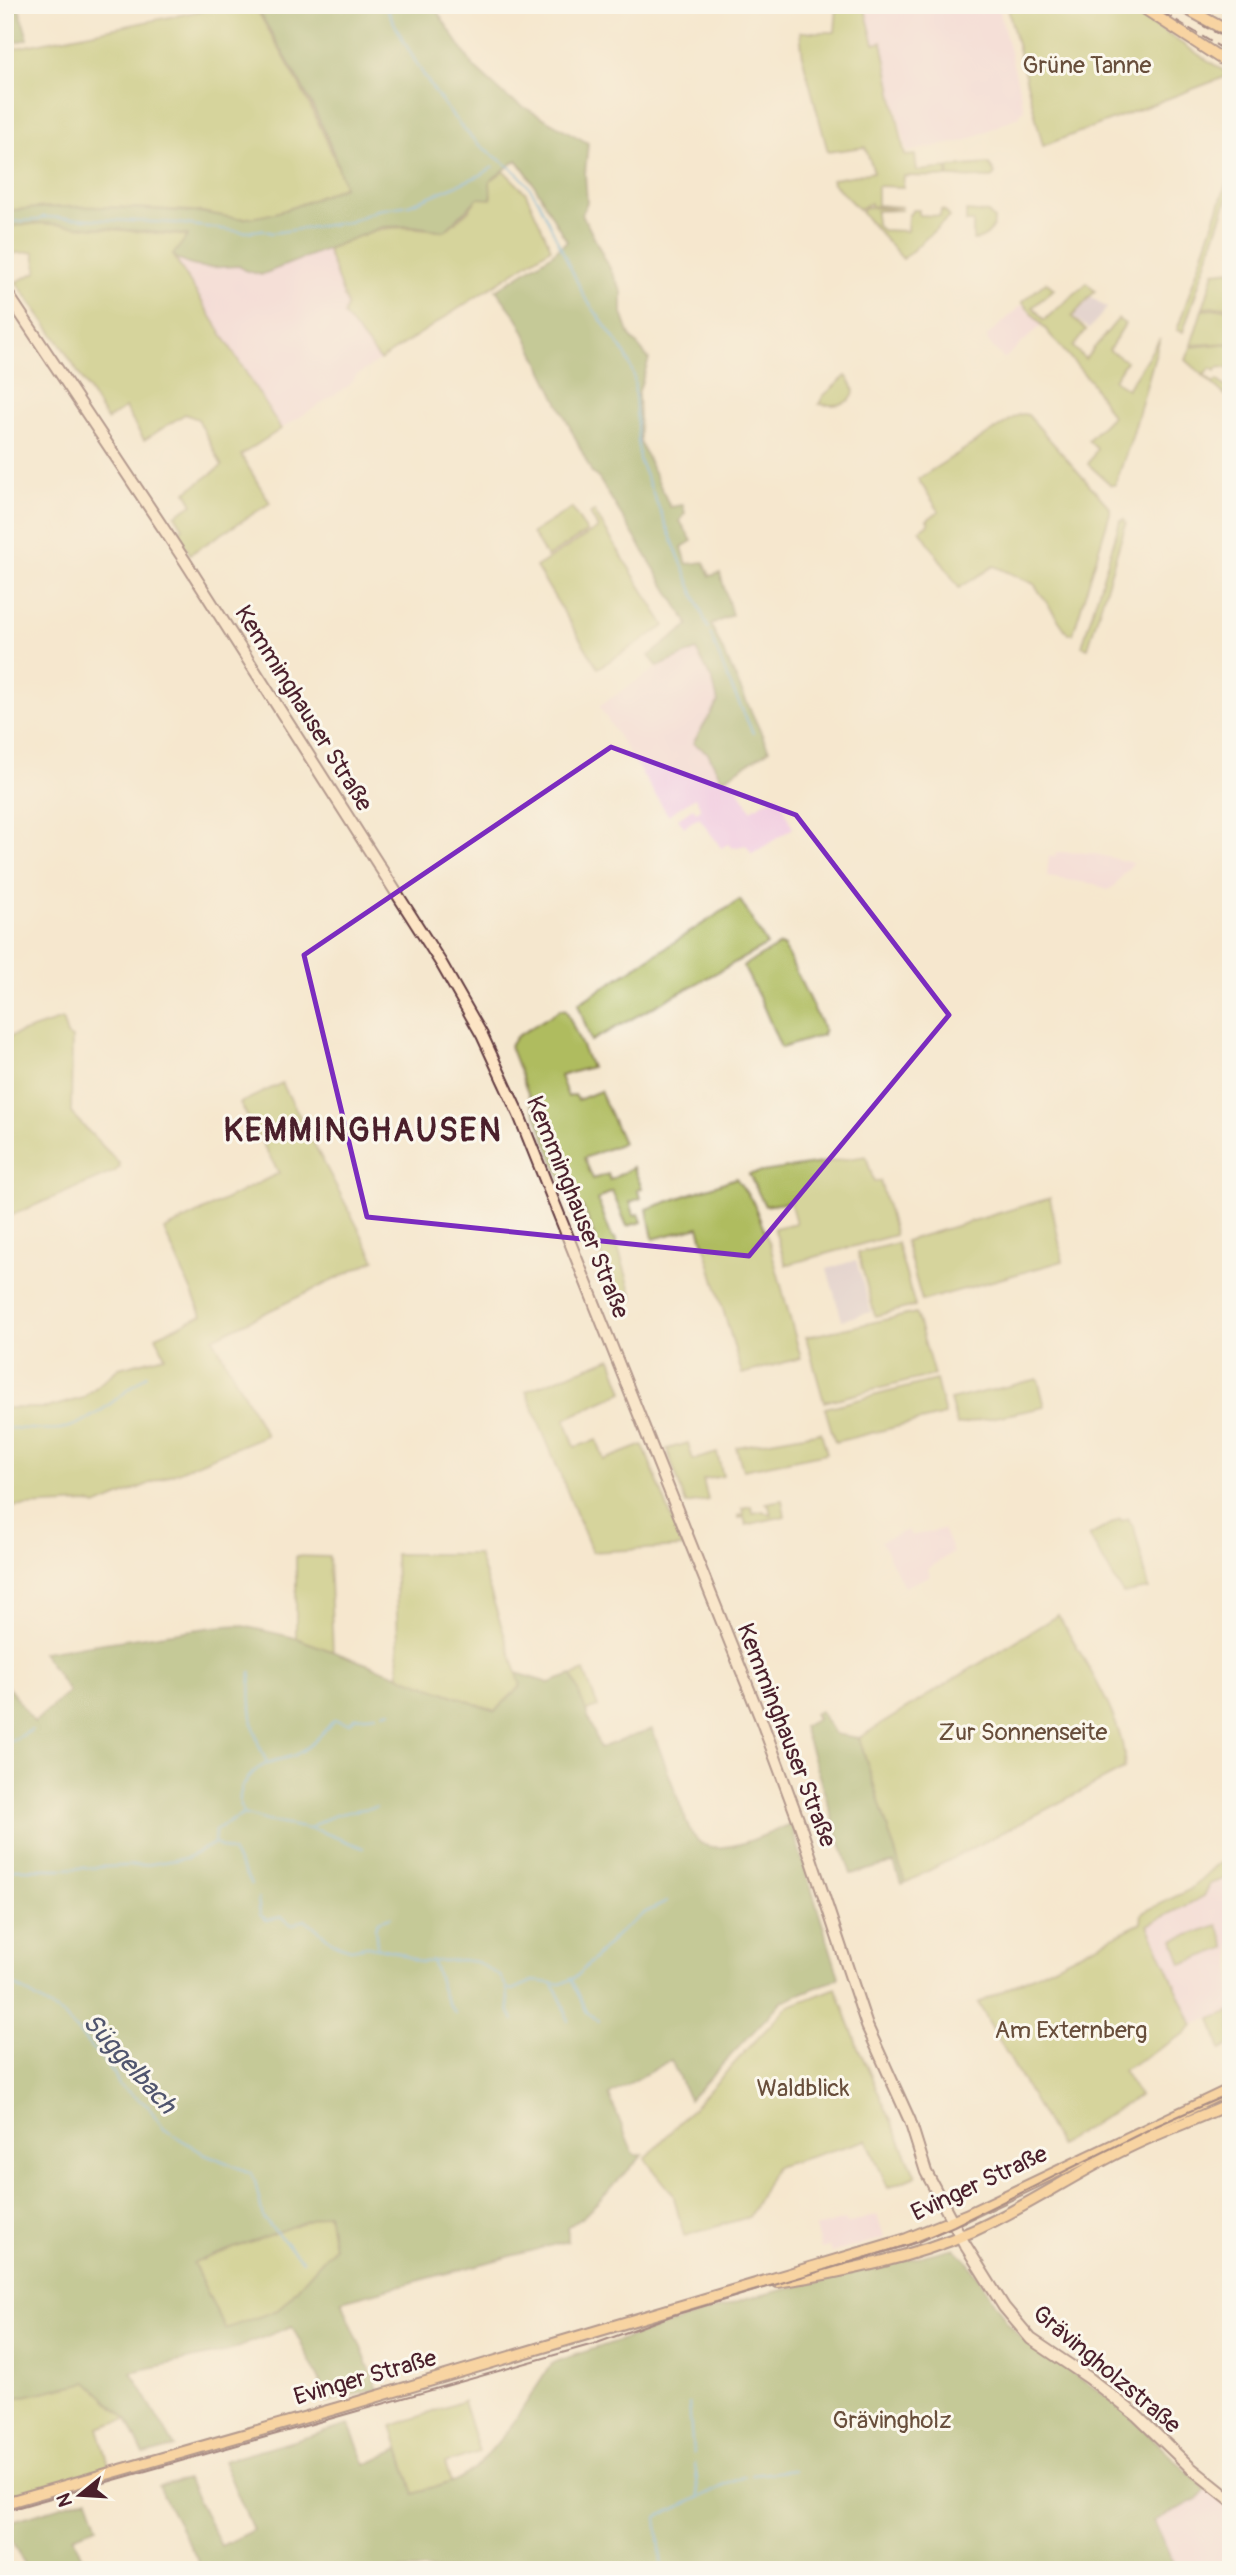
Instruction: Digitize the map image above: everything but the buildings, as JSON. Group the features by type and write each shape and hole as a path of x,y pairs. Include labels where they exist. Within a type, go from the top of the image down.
{"main road":[{"path":"1139,5 1231,65"},
{"path":"1180,5 1231,33"},
{"name":"Kemminghauser Straße","path":"5,290 237,642 441,963 487,1044 519,1115 747,1684 799,1822 856,1996 910,2121 926,2172 951,2221"},
{"name":"Evinger Straße","path":"5,2502 334,2409 907,2239 951,2221 1231,2089"},
{"name":"Evinger Straße","path":"736,2289 882,2261 960,2236 1124,2149 1231,2103"},
{"name":"Grävingholzstraße","path":"951,2221 1004,2307 1031,2339 1089,2378 1231,2500"}],"highlighted area":[{"path":"611,747 796,815 949,1015 749,1256 367,1217 304,955"}],"shaded area":[{"path":"864,5 998,5 1024,108 1019,116 965,141 907,152 882,43 874,44"},
{"path":"324,240 347,305 380,360 356,376 350,385 281,429 173,255"},
{"path":"1091,297 1107,308 1089,329 1074,317"},
{"path":"1022,305 1041,326 1004,359 986,337"},
{"path":"696,650 713,682 718,702 693,743 708,753 722,779 730,775 751,810 778,794 793,828 752,854 746,845 732,848 728,844 721,848 699,817 684,827 678,818 693,808 696,812 701,809 695,797 668,815 599,706 658,667"},
{"path":"1056,852 1091,853 1133,863 1113,887 1107,890 1095,884 1047,877 1049,856 1055,857"},
{"path":"856,1260 871,1312 842,1320 827,1269"},
{"path":"943,1529 953,1552 928,1569 930,1576 904,1587 881,1541 908,1530 911,1536"},
{"path":"1231,1876 1231,2011 1193,2025 1148,1925 1204,1896 1210,1884"},
{"path":"877,2215 884,2238 831,2253 829,2247 821,2249 815,2228 845,2220 847,2224"},
{"path":"1206,2490 1231,2508 1231,2570 1176,2570 1154,2521 1198,2499"}],"green space":[{"path":"230,5 254,5 315,116 345,186 285,210 247,218 194,211 100,207 5,211 5,50"},
{"path":"255,5 433,5 474,67 508,98 588,143 585,174 587,202 582,214 622,292 622,313 630,336 649,359 638,394 640,442 670,507 683,505 685,513 680,521 692,541 682,547 687,564 704,562 710,576 720,573 732,615 711,625 769,750 722,780 708,753 693,743 718,702 713,682 696,650 658,667 649,656 689,625 599,479 592,473 518,319 496,290 551,255 567,241 517,160 490,181 491,199 478,198 445,231 413,226 382,227 261,275 239,266 204,267 180,260 173,255 188,235 41,223 5,227 5,211 53,207 200,212 247,218 284,210 344,187 318,117"},
{"path":"827,5 864,5 874,44 882,42 905,156 915,155 917,171 948,168 947,177 904,176 903,187 877,186 877,205 902,207 871,206 871,203 858,209 833,183 832,179 874,172 865,147 828,152 803,59 800,32 835,32 837,6"},
{"name":"Grüne Tanne","path":"1007,5 1123,5 1230,75 1043,146"},
{"path":"19,8 28,39 5,45 5,11"},
{"path":"989,164 995,174 992,178 948,177 949,167"},
{"path":"1231,170 1231,188 1183,332 1177,330"},
{"path":"504,171 526,193 551,248 380,360 344,315 347,305 327,250 384,229 411,227 445,231 468,211 490,181"},
{"path":"867,207 902,210 876,211 876,224 882,230 907,231 908,216 913,210 919,210 919,215 940,216 941,210 949,217 903,259 860,211"},
{"path":"966,211 988,213 994,219 988,234 973,240 973,222 966,222"},
{"path":"41,223 189,236 173,255 281,429 241,455 270,503 190,554 177,532 183,528 175,515 193,504 186,492 222,466 198,419 185,414 144,440 125,408 107,420 63,348 16,282 37,272 34,252 5,254 5,227"},
{"path":"1231,270 1231,306 1203,308 1214,272"},
{"path":"1046,282 1054,289 1033,307 1044,320 1087,283 1095,291 1072,317 1086,330 1073,347 1085,359 1118,319 1125,324 1109,350 1126,361 1114,380 1127,389 1160,338 1132,437 1115,485 1111,485 1088,464 1097,449 1088,440 1112,416 1091,382 1022,302"},
{"path":"1231,308 1231,343 1191,345 1202,310"},
{"path":"1231,344 1231,369 1219,367 1215,371 1211,368 1204,375 1213,383 1217,380 1230,391 1226,396 1186,360 1191,347"},
{"path":"846,376 854,391 849,400 835,405 819,404 823,396"},
{"path":"1023,414 1028,415 1110,508 1073,634 1068,634 1034,584 994,566 959,588 920,530 929,523 927,520 939,511 918,479"},
{"path":"572,508 587,532 547,557 532,533"},
{"path":"594,511 665,626 598,668 536,567 598,528 590,514"},
{"path":"1124,519 1126,523 1088,648 1082,646 1120,521"},
{"path":"740,900 767,945 591,1041 578,1004"},
{"path":"780,945 784,947 824,1030 823,1035 781,1048 743,966"},
{"path":"561,1009 566,1010 591,1067 560,1076 568,1097 575,1095 578,1100 600,1091 623,1143 584,1158 593,1179 608,1174 610,1180 633,1167 642,1188 637,1190 641,1198 630,1202 634,1215 639,1214 642,1222 627,1226 612,1191 598,1200 612,1238 615,1238 634,1300 621,1304 583,1207 575,1210 554,1162 510,1046 516,1037"},
{"path":"62,1019 67,1035 72,1038 71,1113 120,1167 114,1172 5,1218 5,1038"},
{"path":"282,1083 375,1260 213,1338 266,1435 96,1506 89,1503 5,1507 5,1408 47,1408 83,1398 119,1368 165,1356 156,1336 202,1315 164,1230 279,1173 240,1103"},
{"path":"866,1156 874,1182 880,1181 895,1235 786,1265 774,1228 796,1223 790,1202 765,1206 749,1174"},
{"path":"736,1178 753,1202 770,1245 801,1358 742,1374 699,1227 653,1239 647,1209"},
{"path":"1050,1198 1063,1261 922,1301 905,1241"},
{"path":"897,1243 915,1306 875,1316 858,1253"},
{"path":"916,1313 934,1375 824,1402 806,1337"},
{"path":"611,1358 623,1392 565,1419 575,1447 597,1440 604,1460 643,1445 683,1547 592,1552 526,1391"},
{"path":"1038,1379 1045,1407 957,1425 950,1400"},
{"path":"936,1380 945,1415 835,1442 825,1408"},
{"path":"821,1432 827,1453 743,1470 736,1447"},
{"path":"688,1443 693,1460 717,1453 723,1476 703,1480 708,1500 686,1504 667,1449"},
{"path":"782,1500 785,1516 746,1525 744,1517 738,1516 744,1514 742,1508 751,1506 753,1513 763,1511 771,1515 766,1503"},
{"path":"1127,1518 1134,1527 1149,1589 1123,1594 1089,1536"},
{"path":"395,1554 478,1554 521,1686 495,1711 399,1676"},
{"path":"296,1556 329,1557 333,1652 296,1638"},
{"name":"Zur Sonnenseite","path":"1058,1615 1090,1669 1111,1712 1124,1752 1124,1769 905,1883 859,1738"},
{"path":"239,1625 296,1638 495,1711 521,1686 517,1673 549,1683 572,1675 600,1748 652,1729 690,1831 699,1842 710,1847 733,1846 791,1824 839,1977 782,2001 689,2100 671,2060 609,2095 632,2151 636,2155 643,2155 584,2216 568,2227 568,2241 342,2301 378,2389 327,2402 319,2379 292,2326 229,2351 131,2372 175,2447 144,2455 127,2419 88,2382 5,2400 5,1683 34,1722 69,1692 42,1652","holes":["328,2213 334,2247 278,2310 225,2329 193,2263"]},
{"path":"584,1671 598,1707 576,1715 572,1676"},
{"path":"820,1711 834,1734 859,1738 905,1883 901,1884 894,1863 851,1874 803,1727 817,1719 814,1714"},
{"name":"Am Externberg","path":"1231,1858 1231,1876 1210,1884 1204,1896 1148,1925 1193,2025 1186,2033 1123,2070 1139,2096 1059,2145 978,2003 1141,1923 1142,1913 1191,1889 1217,1864"},
{"path":"1218,1925 1226,1948 1182,1964 1174,1940"},
{"name":"Waldblick","path":"836,1988 858,2047 916,2176 888,2188 867,2140 775,2167 749,2217 684,2236 673,2194 645,2159 787,2007"},
{"path":"1231,2011 1231,2044 1221,2050 1211,2019"},
{"path":"328,2213 334,2247 278,2310 225,2329 193,2263"},
{"name":"Grävingholz","path":"954,2248 968,2262 1007,2322 1024,2340 1119,2405 1206,2490 1198,2499 1154,2521 1176,2570 203,2570 158,2486 187,2479 221,2546 253,2530 223,2461 349,2425 366,2465 399,2449 414,2494 452,2482 475,2469 509,2429 551,2365 557,2361 746,2299"},
{"path":"88,2382 127,2419 98,2428 110,2468 5,2503 5,2400"},
{"path":"463,2401 479,2452 445,2463 451,2482 414,2494 392,2426"},
{"path":"88,2498 98,2526 73,2536 87,2570 27,2570 10,2537 5,2539 5,2523"}],"waterway":[{"path":"385,5 414,59 448,110 475,141 518,174 538,200 584,296 626,355 634,376 639,459 708,628"},
{"path":"5,222 38,220 43,217 176,223 272,233 349,222 377,210 409,205 481,175 493,167"},
{"path":"710,633 753,733"},
{"path":"5,1428 46,1430 71,1427 106,1407 147,1375"},
{"path":"251,1672 252,1719 257,1741 267,1762"},
{"path":"384,1713 391,1711"},
{"path":"214,1844 215,1830 244,1814 241,1792 248,1778 259,1768 303,1750 334,1720 349,1723 356,1717 377,1715"},
{"path":"5,1744 32,1730"},
{"path":"311,1828 334,1816 376,1807"},
{"path":"244,1814 320,1831 363,1848"},
{"path":"5,1869 145,1865 187,1858 213,1844"},
{"path":"215,1844 232,1852 251,1884"},
{"path":"258,1899 260,1915 267,1920 282,1917 292,1925 305,1919 335,1944 351,1949 367,1946 394,1951 421,1962 477,1962 500,1976 507,1988 513,1990 533,1981 561,1984 576,1977 618,1934 644,1913 667,1902"},
{"path":"377,1945 375,1927 378,1921 391,1917"},
{"path":"432,1961 444,1995 455,2013"},
{"name":"Süggelbach","path":"5,1979 64,2016 114,2073 119,2085 148,2106 164,2129 201,2152 251,2173 263,2218 303,2261"},
{"path":"571,1979 587,2012 599,2021"},
{"path":"553,1984 568,2021"},
{"path":"507,1988 509,2010 514,2020"},
{"path":"689,2404 693,2454"},
{"path":"695,2464 699,2497"},
{"path":"752,2475 794,2470"},
{"path":"662,2570 657,2517 745,2476"}],"tram line":[{"path":"5,2511 597,2343 671,2316 918,2242 1156,2126 1231,2093"}],"railway":[{"path":"1151,5 1231,54"},
{"path":"1200,24 1231,41"}],"district":[{"name":"KEMMINGHAUSEN","path":"363,1130"}]}
